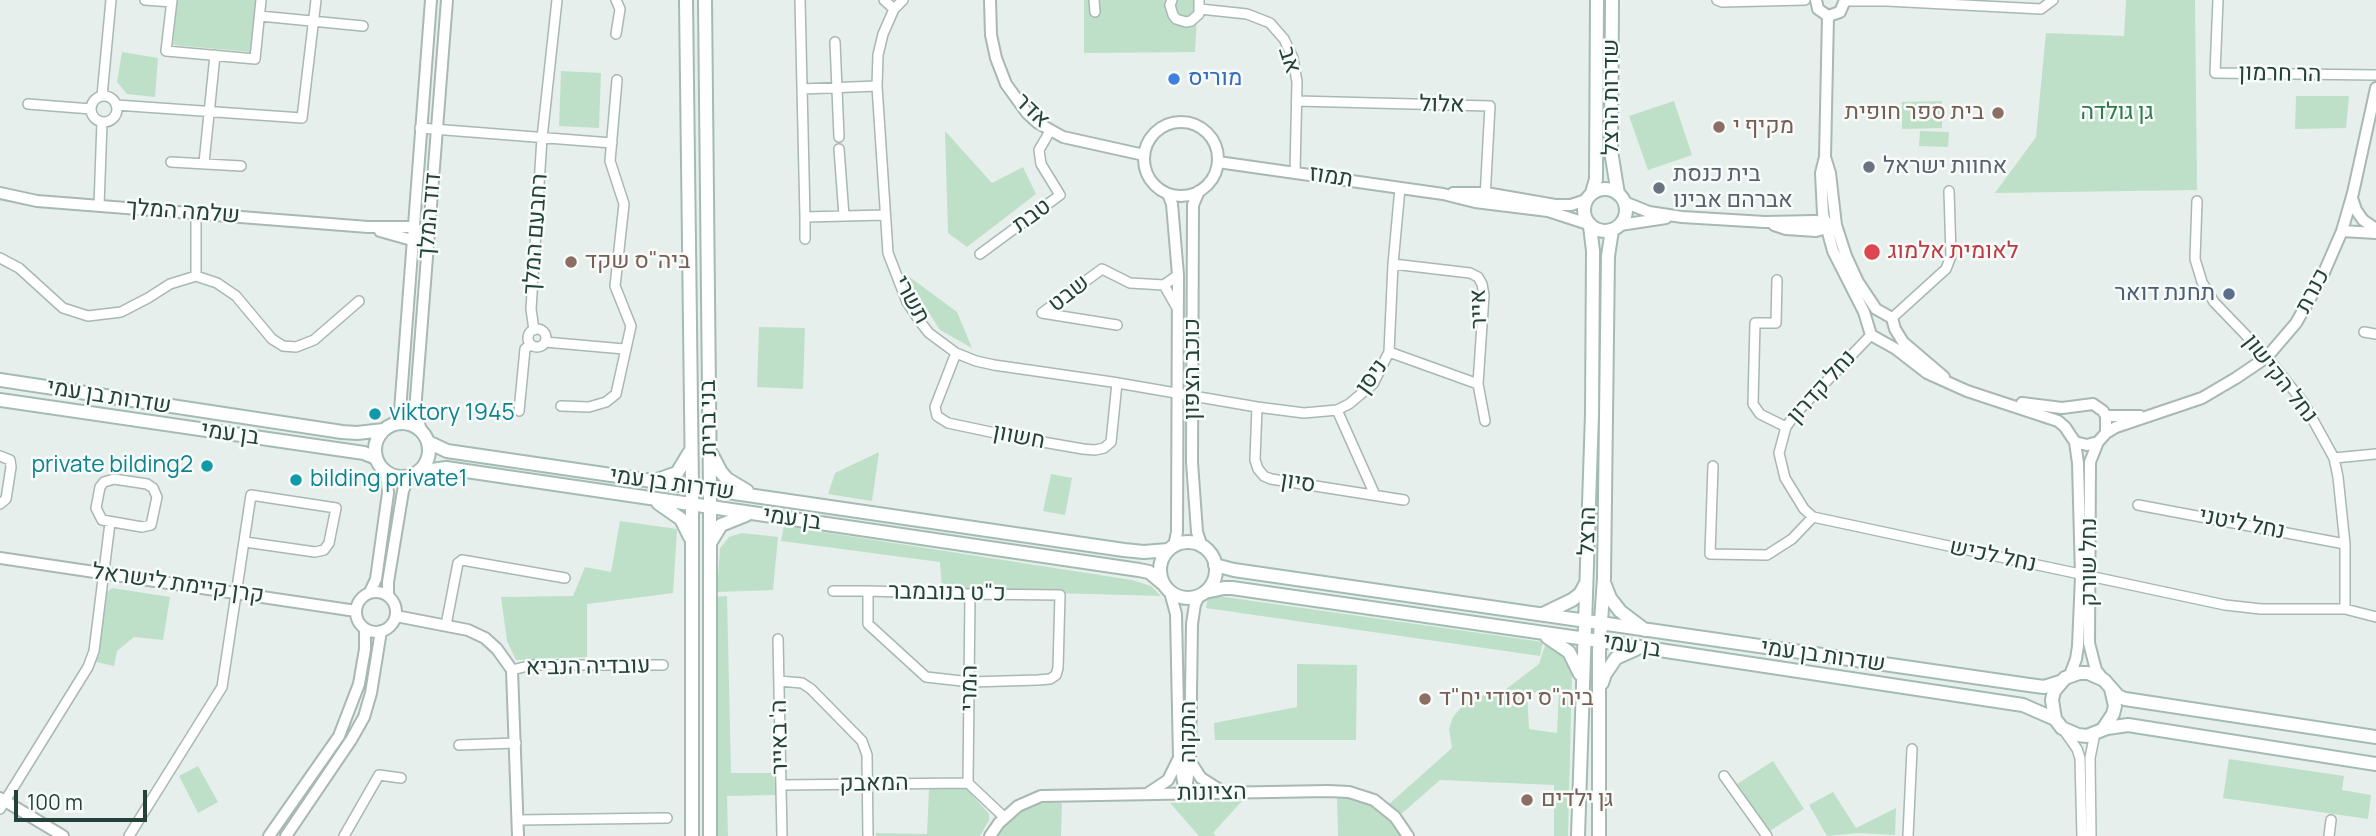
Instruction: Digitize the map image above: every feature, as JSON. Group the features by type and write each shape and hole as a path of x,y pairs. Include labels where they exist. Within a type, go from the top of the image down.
{"main road":[{"name":"בני ברית","path":"686,0 692,487 692,836"},
{"name":"בני ברית","path":"705,0 710,836"},
{"path":"1589,197 1608,190 1621,198 1626,214 1616,228 1601,231 1589,225 1583,212 1596,179 1597,0"},
{"name":"שדרות הרצל","path":"1612,0 1611,151 1621,198"},
{"name":"הרצל","path":"1578,836 1592,414 1593,251 1589,225"},
{"name":"הרצל","path":"1599,836 1608,256 1616,228"},
{"name":"שדרות בן עמי","path":"0,380 342,432 365,433 389,427"},
{"name":"בן עמי","path":"0,400 364,453 376,457"},
{"path":"408,424 421,430 428,442 427,462 413,474 397,477 386,472 376,457 376,446 389,427 408,424"},
{"name":"שדרות בן עמי","path":"428,442 447,451 1134,551 1155,552 1171,548"},
{"path":"709,444 717,465 727,479 740,489 767,498"},
{"path":"652,481 677,473 687,460 691,446"},
{"name":"בן עמי","path":"413,474 446,468 1139,569 1149,572 1166,587"},
{"path":"642,497 664,505 681,519 692,544"},
{"path":"709,546 721,525 753,513"},
{"path":"1188,542 1202,547 1210,554 1215,565 1214,579 1202,594 1184,598 1166,587 1160,565 1171,548 1188,542"},
{"name":"בן עמי","path":"1215,565 1234,570 1585,621"},
{"path":"1537,615 1572,600 1580,594 1587,579"},
{"path":"1604,579 1615,605 1648,632"},
{"name":"בן עמי","path":"1202,594 1232,588 2023,705 2059,724"},
{"name":"שדרות בן עמי","path":"1585,621 2044,687 2088,673 2108,684 2125,699 2376,737"},
{"path":"1537,633 1552,639 1569,652 1582,681"},
{"path":"1600,691 1605,674 1616,658 1640,648"},
{"path":"2065,679 2052,700 2059,724 2078,735 2118,725 2141,726 2376,764"},
{"path":"2099,731 2113,714 2114,697 2108,684"}],"street":[{"path":"102,96 111,0"},
{"path":"145,0 172,1 166,51 255,59 261,0"},
{"path":"102,122 93,117 91,109 94,100 102,96 110,98 116,105 302,118 316,0"},
{"name":"דוד המלך","path":"389,427 400,411 431,0"},
{"name":"דוד המלך","path":"421,430 415,411 447,0"},
{"name":"רחבעם המלך","path":"534,330 531,309 542,138 556,0"},
{"path":"616,0 620,9 616,34"},
{"path":"800,0 805,239"},
{"path":"884,0 894,9"},
{"name":"תשרי","path":"903,0 894,9 883,34 878,55 877,86 885,215 888,253 907,302 929,333 956,353 993,365 1193,396"},
{"name":"אדר","path":"990,0 991,35 996,58 1006,84 1027,113 1050,131 1075,141 1144,155"},
{"path":"1094,0 1094,12"},
{"name":"אב","path":"1172,0 1170,5 1173,15 1181,21 1191,21 1200,4 1247,14 1270,23 1284,39 1293,58 1297,101 1295,172"},
{"path":"1717,0 1805,0"},
{"path":"1816,0 1818,9 1828,16 1840,12 1845,1 2041,9 2053,0"},
{"name":"הר חרמון","path":"2218,0 2215,73 2376,75"},
{"path":"260,16 363,26"},
{"name":"כנרת","path":"1828,16 1822,200 1838,264 1869,323"},
{"path":"835,42 839,138"},
{"path":"204,163 215,55"},
{"path":"561,406 589,407 606,402 616,394 631,326 615,286 624,204 610,161 617,80"},
{"path":"802,89 877,86"},
{"name":"כנרת","path":"2075,442 2087,446 2149,416 2202,398 2267,357 2296,323 2342,231 2376,88"},
{"name":"אלול","path":"1297,101 1490,106 1485,198"},
{"path":"28,104 91,109"},
{"path":"102,122 114,117 116,105"},
{"path":"99,206 102,122"},
{"path":"1182,122 1195,125 1210,135 1215,144 1218,162 1212,179 1199,191 1189,195 1168,194 1150,180 1144,164 1144,155 1154,134 1163,127 1182,122"},
{"path":"420,128 612,143"},
{"name":"טבת","path":"979,254 1060,195 1041,164 1039,150 1050,131"},
{"path":"839,149 844,216"},
{"name":"כנרת","path":"1825,157 1830,173 1829,226 1852,270 1866,295 1890,320 1908,347 1948,382"},
{"path":"171,162 241,166"},
{"name":"תמוז","path":"1218,162 1443,194 1555,205 1571,205 1589,197"},
{"name":"ניסן","path":"1193,396 1304,413 1337,410 1359,397 1373,384 1390,352 1393,264 1400,188"},
{"name":"כוכב הצפון","path":"1199,191 1193,205 1192,462 1198,532 1202,547"},
{"path":"1890,320 1946,269 1951,256 1949,191"},
{"name":"כוכב הצפון","path":"1168,194 1172,204 1178,275 1177,532 1171,548"},
{"name":"שלמה המלך","path":"0,197 368,227 413,227 427,235"},
{"name":"תמוז","path":"1485,198 1548,211 1589,225"},
{"path":"1621,198 1649,212 1682,217 1765,222 1797,221 1829,226"},
{"path":"2352,198 2362,220 2376,231"},
{"path":"1797,221 1812,212 1822,200"},
{"name":"נחל הקישון","path":"2197,201 2196,259 2202,282 2214,302 2267,357 2303,402 2334,458 2345,544 2345,609"},
{"path":"196,213 196,275"},
{"path":"805,217 885,215"},
{"path":"1616,228 1682,217"},
{"path":"1765,222 1786,229 1816,231 1829,226"},
{"name":"שלמה המלך","path":"368,227 412,240"},
{"path":"2342,231 2376,231"},
{"path":"412,240 427,235"},
{"path":"0,258 19,268 63,307 88,316 121,312 170,284 196,275 218,283 236,296 272,339 283,346 296,347 314,340 359,301"},
{"name":"אייר","path":"1393,264 1478,277 1484,295 1478,384 1485,421"},
{"name":"שבט","path":"1117,325 1042,313 1102,269 1130,283 1164,285"},
{"path":"1178,275 1164,285 1178,310"},
{"path":"1777,280 1776,323 1755,323 1753,404 1760,414 1786,428"},
{"path":"1873,316 1890,320 1891,337 1882,340 1871,335 1869,323 1873,316"},
{"path":"530,345 528,336 534,330 544,333 545,342"},
{"path":"2364,332 2376,334"},
{"name":"נחל קדרון","path":"1813,517 1804,509 1785,478 1779,453 1786,428 1796,413 1871,335"},
{"name":"כנרת","path":"1882,340 1927,373 1967,391 2048,417 2066,427"},
{"path":"530,345 538,348 545,342 624,349"},
{"path":"519,411 525,349 530,345"},
{"path":"1390,352 1478,384"},
{"name":"חשוון","path":"956,353 935,407 937,416 948,423 1014,437 1083,449 1104,448 1111,442 1117,383"},
{"name":"כנרת","path":"1998,400 2062,408 2093,404 2106,416 2149,416"},
{"name":"סיון","path":"1257,407 1255,460 1264,476 1404,500"},
{"path":"2075,407 2067,415 2066,427 2067,433 2075,442"},
{"path":"1337,410 1375,495"},
{"path":"2102,437 2106,416"},
{"name":"נחל שורק","path":"2065,679 2076,659 2086,577 2090,462 2102,437"},
{"name":"נחל שורק","path":"2075,442 2089,643 2096,670 2108,684"},
{"path":"2334,458 2376,454"},
{"path":"0,456 10,460 11,467 6,499 0,504"},
{"path":"1713,466 1710,554 1767,555 1792,539 1813,517"},
{"path":"370,592 382,592 395,604 396,616 390,626 381,631 365,629 358,622 356,611 360,599 370,592 376,579 388,493 386,472"},
{"path":"388,596 403,491 413,474"},
{"path":"114,480 147,484 156,492 151,525 142,527 110,523 102,520 96,508 100,487 104,482 114,480"},
{"path":"129,836 222,687 251,495 336,508 329,543 324,550 314,552 245,542"},
{"name":"נחל ליטני","path":"2138,505 2345,544"},
{"name":"נחל לכיש","path":"1813,517 2242,608 2345,609 2376,617"},
{"path":"63,836 2,803 88,667 94,651 110,523"},
{"name":"קרן קיימת לישראל","path":"0,558 356,611"},
{"path":"446,625 458,563 462,560 565,578"},
{"name":"התקוה","path":"1166,587 1176,614 1185,793"},
{"name":"כ\"ט בנובמבר","path":"833,591 1060,595 1056,675 1050,679 1038,680 971,682"},
{"path":"868,591 868,624 926,677 971,682"},
{"name":"המרי","path":"968,783 970,594"},
{"name":"התקוה","path":"1184,760 1192,624 1195,604 1202,594"},
{"path":"396,616 468,630 485,638 512,670 518,836"},
{"path":"269,836 339,736 359,684 365,649 365,629"},
{"path":"286,836 364,717 371,693 381,631"},
{"name":"ה' באייר","path":"778,639 782,836"},
{"name":"עובדיה הנביא","path":"512,670 532,665 663,665"},
{"path":"779,681 802,683 811,689 862,741 867,755 869,784 868,836"},
{"path":"2059,724 2077,749 2080,758 2082,836"},
{"path":"2091,836 2090,758 2099,731"},
{"path":"459,745 516,743"},
{"path":"1908,836 1912,749"},
{"path":"1147,794 1168,780 1184,760 1209,785 1227,792"},
{"path":"344,836 379,775 401,778"},
{"path":"1724,776 1767,836"},
{"path":"968,783 1004,817"},
{"name":"המאבק","path":"781,785 968,783"},
{"name":"הציונות","path":"990,836 1004,817 1018,806 1041,796 1328,791 1364,795 1374,800 1395,817 1408,836"},
{"path":"518,820 667,818"},
{"path":"2329,836 2331,820"}],"green space":[{"path":"177,0 256,0 251,52 173,45"},
{"path":"1084,0 1198,0 1195,52 1084,53"},
{"name":"גן גולדה","path":"2126,0 2195,0 2197,190 1995,193 2036,137 2046,33 2124,36"},
{"path":"122,52 158,58 155,97 127,94 117,82"},
{"path":"561,71 601,73 599,128 559,126"},
{"path":"2296,96 2349,96 2346,128 2295,129"},
{"path":"1674,101 1692,155 1648,170 1629,116"},
{"path":"1942,101 1942,128 1902,129 1902,102"},
{"path":"945,131 992,183 1023,167 1036,194 967,247 948,233"},
{"path":"1920,131 1949,132 1948,147 1919,146"},
{"path":"903,272 957,312 972,348 940,330"},
{"path":"759,327 805,328 803,389 757,387"},
{"path":"879,452 872,501 828,494 835,473"},
{"path":"1051,474 1072,478 1065,515 1043,511"},
{"path":"620,521 677,529 673,593 587,604 587,657 516,660 507,641 501,597 573,596 585,567 611,572"},
{"path":"784,526 1132,580 1151,586 1161,596 942,590 940,562 781,541"},
{"path":"742,533 778,537 773,590 717,592 720,548 729,537"},
{"path":"112,588 170,597 163,640 134,637 117,651 114,666 96,662 106,593"},
{"path":"727,596 731,773 774,773 776,795 727,796 728,836 714,836 713,597"},
{"path":"1218,596 1543,642 1540,656 1206,608 1208,597"},
{"path":"1546,642 1569,658 1572,673 1568,836 1554,836 1554,785 1440,780 1399,816 1388,805 1452,748 1449,729 1453,717 1463,705 1484,695 1501,693 1539,664","holes":["1559,691 1557,733 1529,729 1527,693"]},
{"path":"1297,664 1357,665 1356,740 1215,740 1214,723 1297,707"},
{"path":"2229,759 2344,776 2342,790 2371,795 2368,819 2223,798"},
{"path":"1773,761 1804,809 1768,832 1737,784"},
{"path":"198,766 218,802 198,813 179,776"},
{"path":"929,789 967,789 989,814 989,820 980,836 876,836 876,833 927,834"},
{"path":"1833,792 1856,828 1896,808 1895,835 1859,833 1827,836 1809,805"},
{"path":"1337,795 1361,798 1386,813 1403,836 1338,836"},
{"path":"1242,801 1213,833 1216,836 1199,836 1170,803"},
{"path":"1049,802 1062,803 1061,836 996,836 1014,815 1026,807"}],"place":[{"name":"מוריס","path":"1174,79"},
{"name":"בית ספר חופית","path":"1998,113"},
{"name":"מקיף י","path":"1719,127"},
{"name":"אחוות ישראל","path":"1869,167"},
{"name":"בית כנסת אברהם אבינו","path":"1659,188"},
{"name":"לאומית אלמוג","path":"1872,252"},
{"name":"ביה\"ס שקד","path":"571,262"},
{"name":"תחנת דואר","path":"2229,294"},
{"name":"viktory 1945","path":"375,414"},
{"name":"private bilding2","path":"207,466"},
{"name":"bilding private1","path":"296,480"},
{"name":"ביה\"ס יסודי יח\"ד","path":"1425,699"},
{"name":"גן ילדים","path":"1527,800"}]}
